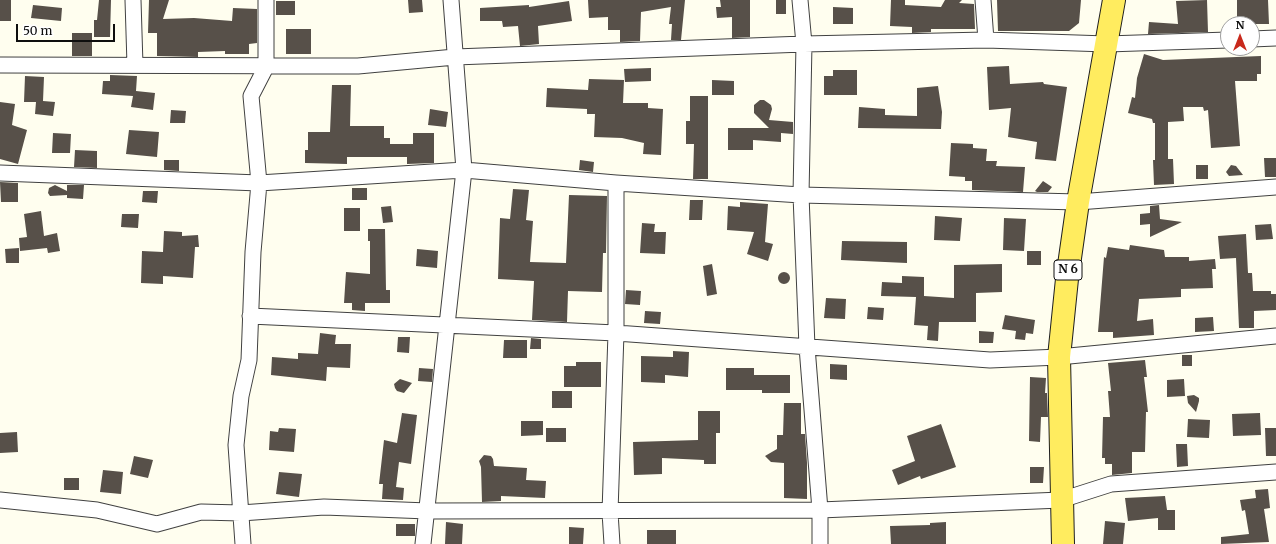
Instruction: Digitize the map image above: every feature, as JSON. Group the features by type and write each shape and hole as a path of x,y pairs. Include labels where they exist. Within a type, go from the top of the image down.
{"main road":[{"name":"N 6","path":"1063,544 1059,357 1067,278 1078,202 1114,0"}],"street":[{"path":"133,0 135,65"},
{"path":"243,544 236,445 241,396 248,360 253,252 259,183 251,96 266,67 266,0"},
{"path":"424,544 464,170 451,0"},
{"path":"800,0 804,44 801,194 807,347 820,510 820,544"},
{"path":"983,0 986,40"},
{"path":"1260,39 1276,38"},
{"path":"0,65 266,67 358,66 455,57 804,44 986,40 1107,44 1220,40"},
{"path":"0,173 259,183 464,170 616,183 801,194 1078,202 1276,187"},
{"path":"612,544 610,512 616,333 616,183"},
{"path":"250,316 616,333 990,360 1059,357 1276,336"},
{"path":"0,500 97,510 157,524 201,512 241,513 324,507 428,511 610,512 820,510 1061,500 1111,484 1276,472"}],"building":[{"path":"0,0 11,0 11,21 0,21"},
{"path":"99,0 111,0 110,37 94,37 94,20 97,20"},
{"path":"149,0 169,0 163,19 194,18 232,21 233,8 257,9 257,43 249,44 249,54 225,54 225,51 198,52 198,57 157,56 157,33 148,33"},
{"path":"408,0 422,0 423,12 409,13"},
{"path":"588,0 685,0 681,40 671,40 672,24 669,24 671,7 641,12 640,41 620,42 620,30 608,30 608,17 589,18"},
{"path":"720,0 750,0 750,37 732,38 732,17 717,18 716,7 721,7"},
{"path":"776,0 786,0 786,14 776,14"},
{"path":"891,0 905,0 905,5 941,7 945,0 962,0 959,3 974,4 975,29 931,29 931,32 912,33 912,27 890,26"},
{"path":"997,0 1081,0 1079,23 1069,31 998,31"},
{"path":"1207,0 1208,32 1148,34 1149,22 1178,24 1176,1"},
{"path":"1237,0 1268,0 1269,24 1260,24 1260,16 1237,16"},
{"path":"276,1 295,1 295,15 276,15"},
{"path":"569,1 572,21 538,26 539,44 520,46 518,26 503,27 502,21 480,21 480,8 529,5 529,7"},
{"path":"33,5 62,8 61,21 31,18"},
{"path":"833,7 853,8 853,24 833,24"},
{"path":"286,29 311,29 311,54 286,54"},
{"path":"72,33 92,33 92,56 72,56"},
{"path":"1144,54 1163,60 1261,56 1261,74 1257,74 1257,81 1235,81 1240,146 1211,148 1208,110 1204,111 1203,107 1183,107 1184,121 1168,122 1168,159 1173,159 1174,184 1154,185 1153,160 1155,160 1155,123 1153,123 1152,119 1128,113 1132,97 1135,98 1137,78"},
{"path":"1009,66 1010,84 1043,82 1044,84 1067,87 1056,161 1035,159 1037,142 1008,137 1011,108 989,110 987,67"},
{"path":"651,68 651,81 625,82 624,69"},
{"path":"833,70 857,70 857,95 824,95 824,76 833,76"},
{"path":"110,75 137,76 136,91 155,93 153,110 131,107 133,96 102,94 103,81 110,81"},
{"path":"25,76 44,77 43,101 55,102 53,116 35,114 36,102 24,102"},
{"path":"589,79 624,80 623,103 648,103 648,108 663,109 661,155 643,154 644,143 622,138 594,137 595,114 587,114 587,109 546,107 547,88 588,90"},
{"path":"712,80 734,81 734,95 712,95"},
{"path":"332,85 351,85 350,126 384,126 384,138 390,138 390,144 413,144 413,133 434,133 434,163 407,164 407,157 347,157 347,164 305,163 305,150 308,150 308,132 330,132"},
{"path":"938,86 942,112 941,129 858,128 859,107 885,109 885,115 917,116 917,88"},
{"path":"690,96 708,96 708,179 693,179 694,144 686,144 686,121 690,121"},
{"path":"760,100 764,100 771,105 772,109 769,120 793,122 793,134 781,133 781,142 753,140 753,150 728,150 728,128 769,128 754,113 754,105"},
{"path":"0,102 15,104 12,125 27,130 18,164 0,159"},
{"path":"430,109 448,112 446,127 428,125"},
{"path":"171,110 186,111 185,123 170,123"},
{"path":"129,130 159,132 157,157 126,154"},
{"path":"53,133 71,134 70,153 52,153"},
{"path":"951,143 973,144 973,148 987,149 986,161 997,161 996,166 1025,167 1023,192 972,190 972,181 965,181 965,177 949,176"},
{"path":"75,150 97,151 97,168 74,167"},
{"path":"1264,158 1276,158 1276,177 1265,177"},
{"path":"164,160 179,160 179,171 164,170"},
{"path":"580,160 594,162 593,172 579,170"},
{"path":"1196,165 1208,165 1208,179 1196,179"},
{"path":"1231,165 1236,166 1243,175 1229,176 1226,172"},
{"path":"1043,181 1052,187 1048,192 1035,191"},
{"path":"0,182 18,183 18,202 1,202"},
{"path":"55,185 67,191 67,185 84,185 83,199 67,198 67,195 50,196 48,193 49,188"},
{"path":"352,188 367,188 367,200 352,200"},
{"path":"513,189 529,190 526,220 533,221 530,262 566,263 569,195 607,196 606,253 603,253 602,292 568,291 567,322 532,320 534,281 498,279 500,218 510,219"},
{"path":"143,191 158,191 157,203 142,202"},
{"path":"690,200 703,200 702,220 689,220"},
{"path":"740,202 768,204 765,242 773,244 768,261 747,254 754,232 727,230 728,206 740,207"},
{"path":"1159,205 1160,219 1182,222 1150,237 1150,224 1140,225 1140,214 1150,213 1150,206"},
{"path":"391,206 393,222 383,223 381,207"},
{"path":"344,208 360,208 360,231 344,231"},
{"path":"41,211 44,236 57,233 60,251 48,253 47,248 20,251 19,238 27,237 24,214"},
{"path":"122,214 139,214 138,228 121,227"},
{"path":"935,216 962,218 960,241 934,240"},
{"path":"1004,218 1026,219 1024,251 1003,250"},
{"path":"642,223 655,224 654,232 666,232 665,254 640,253"},
{"path":"1271,224 1273,239 1256,240 1255,225"},
{"path":"368,229 385,229 386,290 390,290 390,303 365,303 365,311 352,310 352,303 344,303 346,272 370,274 370,241 368,241"},
{"path":"164,231 182,232 182,236 198,235 199,247 195,247 193,278 163,276 163,284 141,283 142,251 163,252"},
{"path":"1246,234 1248,273 1252,273 1253,291 1271,291 1271,294 1276,294 1276,310 1254,311 1254,328 1239,328 1236,258 1220,259 1218,236"},
{"path":"842,241 907,242 907,263 841,260"},
{"path":"1130,245 1164,250 1165,257 1189,257 1189,261 1215,259 1216,269 1212,269 1213,288 1181,289 1181,297 1139,299 1137,321 1153,319 1154,335 1113,338 1113,332 1098,332 1104,257 1106,258 1108,247 1129,250"},
{"path":"19,248 19,263 6,263 5,249"},
{"path":"417,249 438,251 437,268 416,266"},
{"path":"1027,251 1041,251 1041,265 1027,265"},
{"path":"712,264 717,294 707,296 703,266"},
{"path":"1002,264 1002,292 976,293 976,322 939,322 938,341 927,340 928,326 914,325 916,297 881,296 882,282 902,283 902,276 924,277 924,296 954,298 954,265"},
{"path":"784,272 788,274 790,278 788,282 784,284 780,282 778,278 780,274"},
{"path":"626,290 641,291 640,305 625,304"},
{"path":"826,298 846,299 845,319 824,318"},
{"path":"868,307 884,308 883,320 867,319"},
{"path":"645,311 661,312 660,324 644,323"},
{"path":"1005,315 1035,320 1033,334 1026,333 1025,340 1015,339 1016,331 1002,329"},
{"path":"1213,317 1214,331 1195,332 1195,318"},
{"path":"979,331 994,332 993,343 979,343"},
{"path":"320,333 336,335 335,344 351,344 350,368 327,367 326,381 271,375 272,357 298,359 298,353 318,354"},
{"path":"398,337 410,337 409,353 397,352"},
{"path":"531,338 541,339 541,349 530,349"},
{"path":"504,340 527,340 527,358 503,358"},
{"path":"673,351 689,352 688,377 665,375 665,383 641,382 641,356 673,357"},
{"path":"1182,355 1192,355 1192,366 1182,366"},
{"path":"1145,360 1147,377 1144,377 1148,412 1146,412 1145,452 1132,452 1132,473 1112,475 1112,464 1105,464 1105,458 1102,458 1103,417 1110,417 1108,391 1111,391 1108,363"},
{"path":"576,362 601,362 601,387 564,387 564,366 576,366"},
{"path":"830,364 847,365 847,380 830,379"},
{"path":"419,368 433,369 432,382 418,381"},
{"path":"726,368 754,368 754,375 790,375 790,393 762,393 762,390 726,390"},
{"path":"1030,377 1046,378 1045,393 1047,393 1048,417 1041,417 1040,442 1029,441"},
{"path":"400,379 412,383 404,393 397,391 395,388 394,384"},
{"path":"1184,379 1185,396 1167,397 1167,380"},
{"path":"552,391 572,391 572,408 552,408"},
{"path":"1194,395 1199,398 1196,412 1188,403 1187,396"},
{"path":"784,403 801,403 801,434 805,434 807,463 807,499 784,498 784,463 771,462 765,456 777,449 777,435 783,435"},
{"path":"698,411 720,411 720,433 716,433 716,464 704,464 704,460 662,458 662,474 634,475 633,442 698,440"},
{"path":"402,413 417,415 411,464 399,462 396,487 404,488 403,500 382,499 383,484 379,484 384,440 397,443"},
{"path":"1260,413 1261,435 1233,436 1232,414"},
{"path":"1188,419 1210,420 1209,438 1187,437"},
{"path":"521,421 543,421 543,435 521,436"},
{"path":"941,424 956,467 921,479 920,476 898,485 892,470 915,461 907,436"},
{"path":"279,428 296,429 294,452 269,450 270,431 278,432"},
{"path":"546,428 566,428 566,442 546,442"},
{"path":"1265,428 1276,428 1276,456 1266,456"},
{"path":"17,432 18,452 0,453 0,433"},
{"path":"1176,444 1187,444 1188,466 1177,467"},
{"path":"484,455 491,456 494,466 527,468 526,480 546,481 545,498 501,496 501,501 482,502 481,467 479,461"},
{"path":"134,456 153,460 148,478 130,474"},
{"path":"1030,467 1044,467 1043,483 1030,483"},
{"path":"103,470 123,472 121,494 100,492"},
{"path":"279,472 302,474 299,497 276,494"},
{"path":"64,478 79,478 79,490 64,490"},
{"path":"1268,489 1270,508 1264,509 1269,542 1221,544 1221,537 1249,534 1245,510 1242,511 1240,500 1256,498 1255,490"},
{"path":"1165,496 1167,510 1175,510 1175,530 1158,530 1158,518 1128,521 1125,498"},
{"path":"1105,521 1125,523 1123,544 1103,544"},
{"path":"446,522 463,524 462,544 445,544"},
{"path":"946,522 946,544 891,544 890,526 930,525 930,523"},
{"path":"396,524 415,524 415,536 396,536"},
{"path":"569,527 584,528 583,544 569,544"},
{"path":"647,530 676,530 676,544 647,544"}]}
